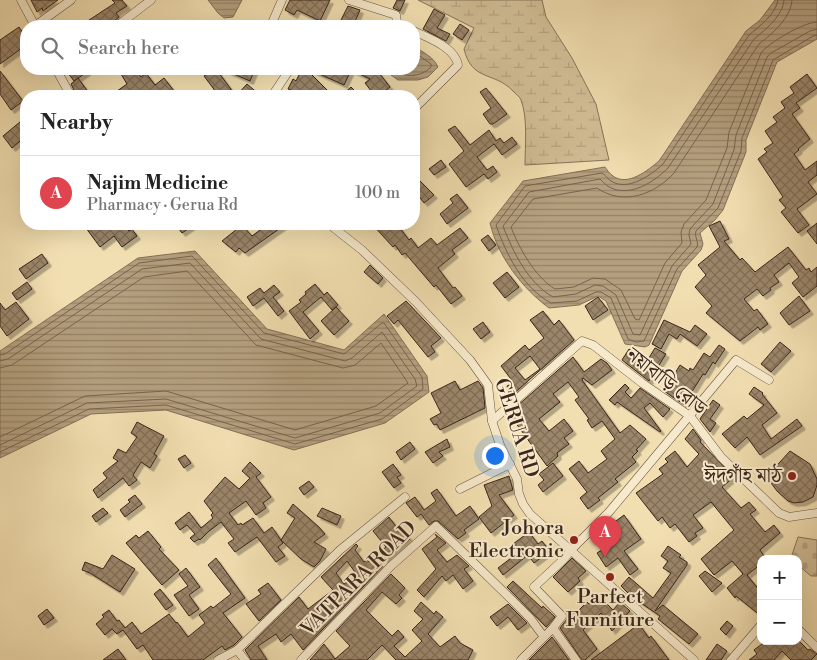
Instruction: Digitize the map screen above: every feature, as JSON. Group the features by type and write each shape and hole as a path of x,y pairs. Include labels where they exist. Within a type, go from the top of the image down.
{"street":[{"path":"21,0 32,20"},
{"path":"43,20 71,0"},
{"path":"125,20 151,0"},
{"path":"273,20 282,0"},
{"path":"349,0 396,14 397,20"},
{"path":"420,34 448,49 457,57 458,64 420,103"},
{"path":"60,75 68,90"},
{"path":"276,90 286,75"},
{"name":"GERUA RD","path":"337,230 362,250 416,302 470,360 488,385 492,420 500,445 517,480 523,504 530,514 694,660"},
{"name":"নয়াবাড়ি রোড","path":"492,420 582,341 593,345 642,383 690,416 721,457 779,513 789,517 817,513"},
{"path":"521,660 553,628 562,615 534,587 609,512 736,360 769,380"},
{"path":"460,489 510,464"},
{"path":"218,660 237,650 340,550 404,497"},
{"name":"VATPARA ROAD","path":"301,660 391,566 436,526 530,618 544,637"},
{"path":"553,628 576,660"},
{"path":"731,660 757,630"},
{"path":"802,633 817,648"},
{"path":"237,650 245,660"}],"green space":[{"path":"418,0 542,0 546,17 572,58 596,104 609,160 525,165 525,123 523,107 517,94 506,85 478,72 472,67 464,49 474,28"},
{"path":"798,537 817,540 817,576 811,576 802,568 802,555 792,555"}],"water":[{"path":"208,0 242,0 233,17 224,18"},
{"path":"775,0 817,0 817,39 777,62 746,140 746,152 723,210 700,233 703,244 701,250 682,271 649,345 645,347 625,344 606,301 598,296 579,305 549,308 512,271 499,248 490,223 523,181 605,167 613,176 625,180 644,173 659,161 746,31 760,20"},
{"path":"420,50 431,58 438,67 428,77 418,80 398,80 391,75 420,75"},
{"path":"195,251 267,329 344,350 384,314 427,376 429,392 385,423 294,450 166,410 91,414 0,458 0,351 138,258"}],"building":[{"path":"31,0 58,0 43,11 42,8 37,12"},
{"path":"112,0 122,0 127,6 116,13 119,17 115,20 89,20 115,3"},
{"path":"290,0 330,0 320,20 297,10 294,15 285,10"},
{"path":"397,0 405,0 400,11 393,8"},
{"path":"348,6 360,10 356,20 341,20"},
{"path":"434,9 445,15 437,28 450,34 446,41 423,29"},
{"path":"460,24 469,30 462,40 453,34"},
{"path":"19,27 20,28 20,49 0,64 0,40"},
{"path":"0,71 20,97 20,103 11,110 0,94"},
{"path":"807,74 817,88 796,103 800,108 792,114 810,139 794,154 805,170 817,161 817,175 808,182 817,194 797,209 809,225 798,233 781,212 786,208 779,200 783,197 758,159 767,152 764,149 773,143 765,131 777,122 773,117 785,108 781,102 794,93 790,87"},
{"path":"70,75 82,75 74,81"},
{"path":"122,75 140,75 141,77 148,75 155,85 164,78 173,90 118,90 127,84"},
{"path":"220,75 232,90 214,90 204,76"},
{"path":"236,75 252,75 250,81"},
{"path":"299,75 312,75 327,90 288,89 293,79 296,81"},
{"path":"322,75 349,75 344,85"},
{"path":"362,75 381,75 390,87 386,90 370,90 365,83 370,79"},
{"path":"78,78 87,90 74,90 71,84"},
{"path":"247,84 254,90 242,90"},
{"path":"486,88 507,114 493,124 490,124 483,114 491,108 480,92"},
{"path":"20,122 20,141 12,148 3,136"},
{"path":"455,126 470,145 489,130 496,141 500,138 504,143 512,137 517,144 502,155 494,144 477,157 487,170 493,166 497,172 488,179 484,174 466,187 449,164 464,151 448,130"},
{"path":"441,160 446,167 434,175 429,169"},
{"path":"420,181 434,195 424,203 420,198"},
{"path":"457,194 468,208 447,224 440,214 453,203 450,199"},
{"path":"720,221 729,239 724,241 740,260 742,258 755,272 788,247 806,270 809,268 811,272 817,267 817,286 803,297 792,283 799,277 789,263 774,275 779,282 770,288 771,290 763,296 757,289 744,299 754,311 757,309 768,324 760,330 758,327 740,341 706,313 712,306 695,287 706,275 698,265 720,247 709,226"},
{"path":"817,223 817,244 807,231"},
{"path":"460,228 468,238 452,250 455,254 438,268 453,288 455,287 462,296 451,304 436,285 434,287 405,253 402,255 395,245 393,247 377,230 402,230 409,240 411,238 418,248 431,238 437,245"},
{"path":"87,230 133,230 137,236 122,247 114,236 100,247"},
{"path":"236,230 247,230 252,236 260,230 278,230 245,253 239,248 236,252 222,241"},
{"path":"488,235 496,245 489,251 481,240"},
{"path":"42,254 48,263 26,279 19,269"},
{"path":"370,265 383,278 378,284 364,272"},
{"path":"507,272 519,287 505,298 493,283"},
{"path":"27,282 32,289 17,300 12,293"},
{"path":"315,284 324,295 327,292 338,305 332,310 321,297 303,312 319,331 310,339 289,311 301,302 299,300 306,294 305,292"},
{"path":"274,285 280,292 273,297 284,311 278,316 264,298 253,306 247,297 260,288 264,293"},
{"path":"799,296 810,311 789,325 780,313"},
{"path":"598,297 608,310 593,320 585,306"},
{"path":"406,301 441,338 431,346 435,352 428,357 398,320 394,324 387,316"},
{"path":"16,302 29,319 7,336 0,326 0,303 5,310"},
{"path":"336,307 349,321 334,335 321,321"},
{"path":"543,311 554,325 559,320 574,340 510,397 507,386 514,383 501,366 525,345 529,350 544,338 530,320","holes":["530,356 540,369 525,380 515,368"]},
{"path":"664,320 690,332 695,325 707,334 697,346 680,334 677,339 669,334 661,349 652,344"},
{"path":"483,322 490,332 481,339 473,329"},
{"path":"780,342 791,351 771,372 761,364"},
{"path":"719,345 725,349 715,364 713,362 705,375 703,374 688,398 694,402 689,408 664,391 680,365 689,371 690,368 693,370 704,353 710,357"},
{"path":"655,348 666,354 649,381 622,360 629,349 647,361"},
{"path":"573,357 584,372 601,359 607,363 612,370 592,385 583,378 582,380 620,433 630,425 646,439 632,457 636,462 615,479 618,482 588,509 580,498 587,492 569,469 579,461 588,473 607,459 601,451 615,439 602,421 592,428 587,420 589,419 575,400 579,397 568,382 553,394 560,402 539,419 549,431 564,419 573,431 564,438 569,444 557,453 558,456 547,466 510,415 517,410 517,406"},
{"path":"455,381 460,390 478,381 483,388 485,408 440,430 437,424 434,425 430,419 441,413 431,393"},
{"path":"625,384 629,388 625,392 631,398 640,388 670,409 663,417 650,403 644,408 660,432 617,402 615,405 609,400"},
{"path":"754,387 763,393 777,413 762,425 771,439 797,419 802,426 760,455 747,437 735,448 722,434 744,416 747,419 764,405 749,394"},
{"path":"713,400 720,405 710,419 716,423 710,432 700,419"},
{"path":"137,422 164,436 154,454 157,456 150,468 141,462 133,475 137,480 129,486 123,478 98,498 93,490 107,478 103,473 118,461 113,458 118,449 126,453 137,437 131,433"},
{"path":"693,429 701,440 700,442 734,477 722,487 741,508 749,502 756,510 750,514 765,532 774,525 780,533 760,550 763,555 757,555 757,567 747,575 757,587 757,613 736,596 735,598 727,588 743,574 732,561 714,575 701,559 734,530 711,502 693,515 703,528 695,533 697,536 689,542 675,524 670,528 662,517 658,521 636,493 663,474 659,469 668,462 665,459 675,451 687,467 699,454 685,439"},
{"path":"447,439 450,447 439,452 443,456 433,463 425,452"},
{"path":"410,442 415,449 401,460 396,452"},
{"name":"ঈদগাঁহ মাঠ","path":"790,451 810,464 817,479 813,497 803,502 794,503 788,501 768,479 770,473"},
{"path":"185,455 191,463 184,468 178,459"},
{"path":"250,462 261,473 256,477 271,497 263,503 266,508 256,515 246,501 229,513 238,525 241,523 242,525 253,518 264,533 272,527 283,543 278,547 285,556 276,562 257,537 235,552 228,543 234,539 221,522 200,540 194,542 190,538 195,534 187,525 180,530 175,523 189,512 201,528 213,518 211,515 213,513 204,501 225,477 239,489 250,478 242,471"},
{"path":"553,463 563,476 543,492 538,485 544,480 539,474"},
{"path":"393,464 401,475 397,477 401,483 394,488 382,472"},
{"path":"509,476 513,490 499,495 514,515 491,533 479,517 492,506 484,485"},
{"path":"309,481 314,487 304,495 299,488"},
{"path":"437,489 456,516 470,506 479,519 464,530 466,533 458,539 438,521 434,521 429,525 421,514 417,517 406,503 415,497 424,510 436,501 431,493"},
{"path":"135,495 142,504 125,517 120,510"},
{"path":"293,504 325,534 314,542 326,549 320,561 314,567 301,559 281,540 295,518 287,513"},
{"path":"103,508 108,513 96,522 92,516"},
{"path":"322,508 341,516 337,525 317,516"},
{"path":"624,515 641,539 624,551 638,569 630,575 618,558 606,567 597,553 602,550 593,538"},
{"path":"389,517 398,529 401,526 410,539 385,560 380,552 386,547 373,531"},
{"path":"148,531 161,547 159,549 179,570 162,585 126,543 136,535 139,538"},
{"path":"529,532 538,544 542,541 550,551 534,563 528,555 503,575 498,568 519,552 513,544"},
{"path":"435,534 446,543 437,550 447,562 457,555 469,566 464,569 473,581 463,589 453,575 446,581 442,576 424,597 417,590 436,569 422,549 437,537"},
{"path":"356,544 358,546 355,550 364,562 367,560 369,562 373,558 383,566 303,650 291,634 281,642 276,634 258,646 267,660 251,660 245,650 299,597 308,609 333,590 321,577","holes":["347,561 357,575 344,584 336,573"]},
{"path":"668,546 681,555 679,557 687,562 687,565 655,611 663,605 698,634 689,644 658,619 660,616 637,602 621,586 629,577 653,598 671,573 663,568 668,561 661,556"},
{"path":"112,555 135,569 120,592 82,570 85,562 103,569"},
{"path":"216,558 245,598 223,613 242,637 225,650 222,646 203,660 153,660 143,645 137,649 123,630 117,634 112,629 105,635 96,624 104,617 102,615 109,610 125,628 132,622 141,634 169,614 188,637 205,623 199,615 211,606 213,608 231,594 208,565"},
{"path":"572,558 586,571 578,578 580,581 568,592 553,577"},
{"path":"186,568 200,587 189,595 199,609 189,616 174,595 188,586 179,574"},
{"path":"705,571 722,583 712,592 699,576"},
{"path":"391,574 405,588 399,595 402,598 396,604 382,592 366,610 392,636 398,630 404,637 394,646 405,657 422,641 412,630 423,619 414,611 421,602 434,614 436,611 443,617 428,634 440,647 455,636 460,643 473,650 468,660 396,660 382,645 367,660 310,660 324,644 335,659 350,646 336,631"},
{"path":"513,581 542,608 543,606 555,617 546,627 507,587"},
{"path":"268,583 281,600 259,621 246,604 261,594 258,590"},
{"path":"160,589 173,605 166,610 154,594"},
{"path":"598,595 613,610 620,602 630,611 612,631 601,613 583,630 597,649 585,660 582,660 560,628 567,619 567,615 574,610 576,613 587,602 589,604"},
{"path":"508,604 527,623 518,630 508,617 497,626 490,617"},
{"path":"47,609 54,618 44,625 38,616"},
{"path":"727,621 733,626 726,635 720,629"},
{"path":"639,624 649,638 651,636 669,660 591,660"},
{"path":"552,637 569,660 529,660"},
{"path":"717,644 727,651 721,660 706,660"},
{"path":"802,644 808,650 810,649 817,654 811,660 791,660 782,651 774,660 749,660 757,654 754,650 761,645"},
{"path":"118,649 126,660 103,660"}],"place":[{"name":"ঈদগাঁহ মাঠ","path":"792,476"},
{"name":"Johora Electronic","path":"574,540"},
{"name":"Najim Medicine","path":"605,557"},
{"name":"Parfect Furniture","path":"610,577"}]}
